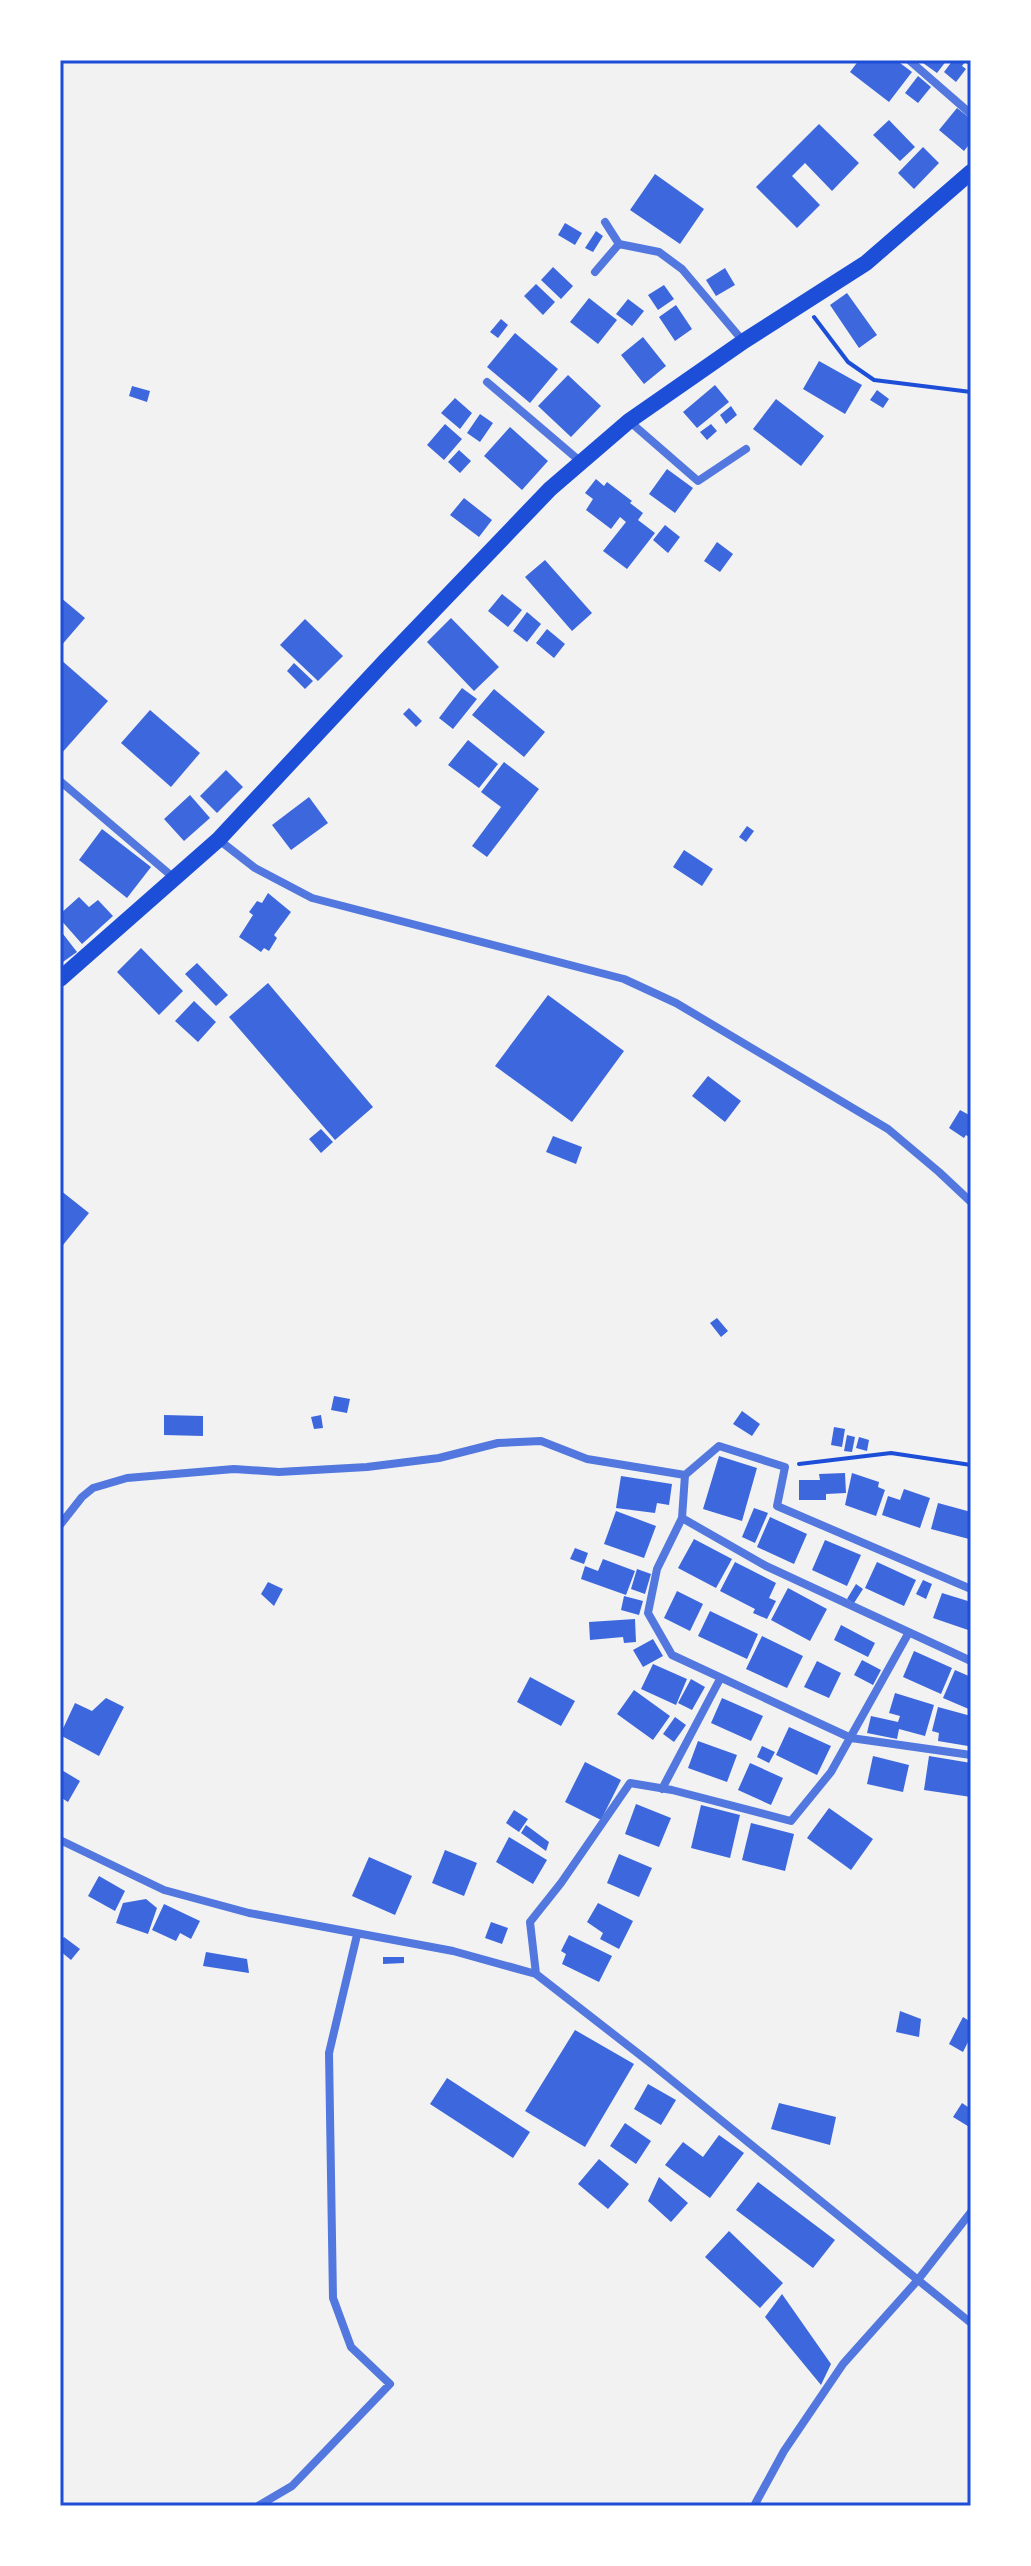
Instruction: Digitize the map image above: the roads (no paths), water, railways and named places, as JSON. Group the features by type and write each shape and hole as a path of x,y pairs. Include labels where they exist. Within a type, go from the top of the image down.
{"highway":[{"path":"60,979 219,839 550,489 629,421 744,341 866,263 971,172"}],"street":[{"path":"909,60 971,114"},
{"path":"605,222 619,244 659,252 682,269 744,341"},
{"path":"595,272 619,244"},
{"path":"487,382 581,462"},
{"path":"629,421 698,481 746,449"},
{"path":"60,781 174,878"},
{"path":"219,839 255,868 312,898 624,979 676,1003 888,1129 971,1202"},
{"path":"60,1525 69,1511 93,1488 127,1478 234,1469 279,1472 367,1467 439,1458 498,1443 541,1441 587,1459 685,1475"},
{"path":"971,1589 777,1506 785,1467 719,1446 685,1475 682,1518 657,1569 648,1613 672,1655 851,1738 971,1755"},
{"path":"682,1518 766,1566 971,1661"},
{"path":"536,1974 530,1922 630,1783 791,1821 831,1772 908,1634"},
{"path":"662,1789 720,1679"},
{"path":"60,1840 164,1890 249,1913 453,1951 536,1974 971,2323"},
{"path":"258,2506 292,2486 390,2384 351,2347 333,2298 329,2053 357,1935"},
{"path":"754,2506 784,2451 843,2364 917,2281 971,2212"}]}
